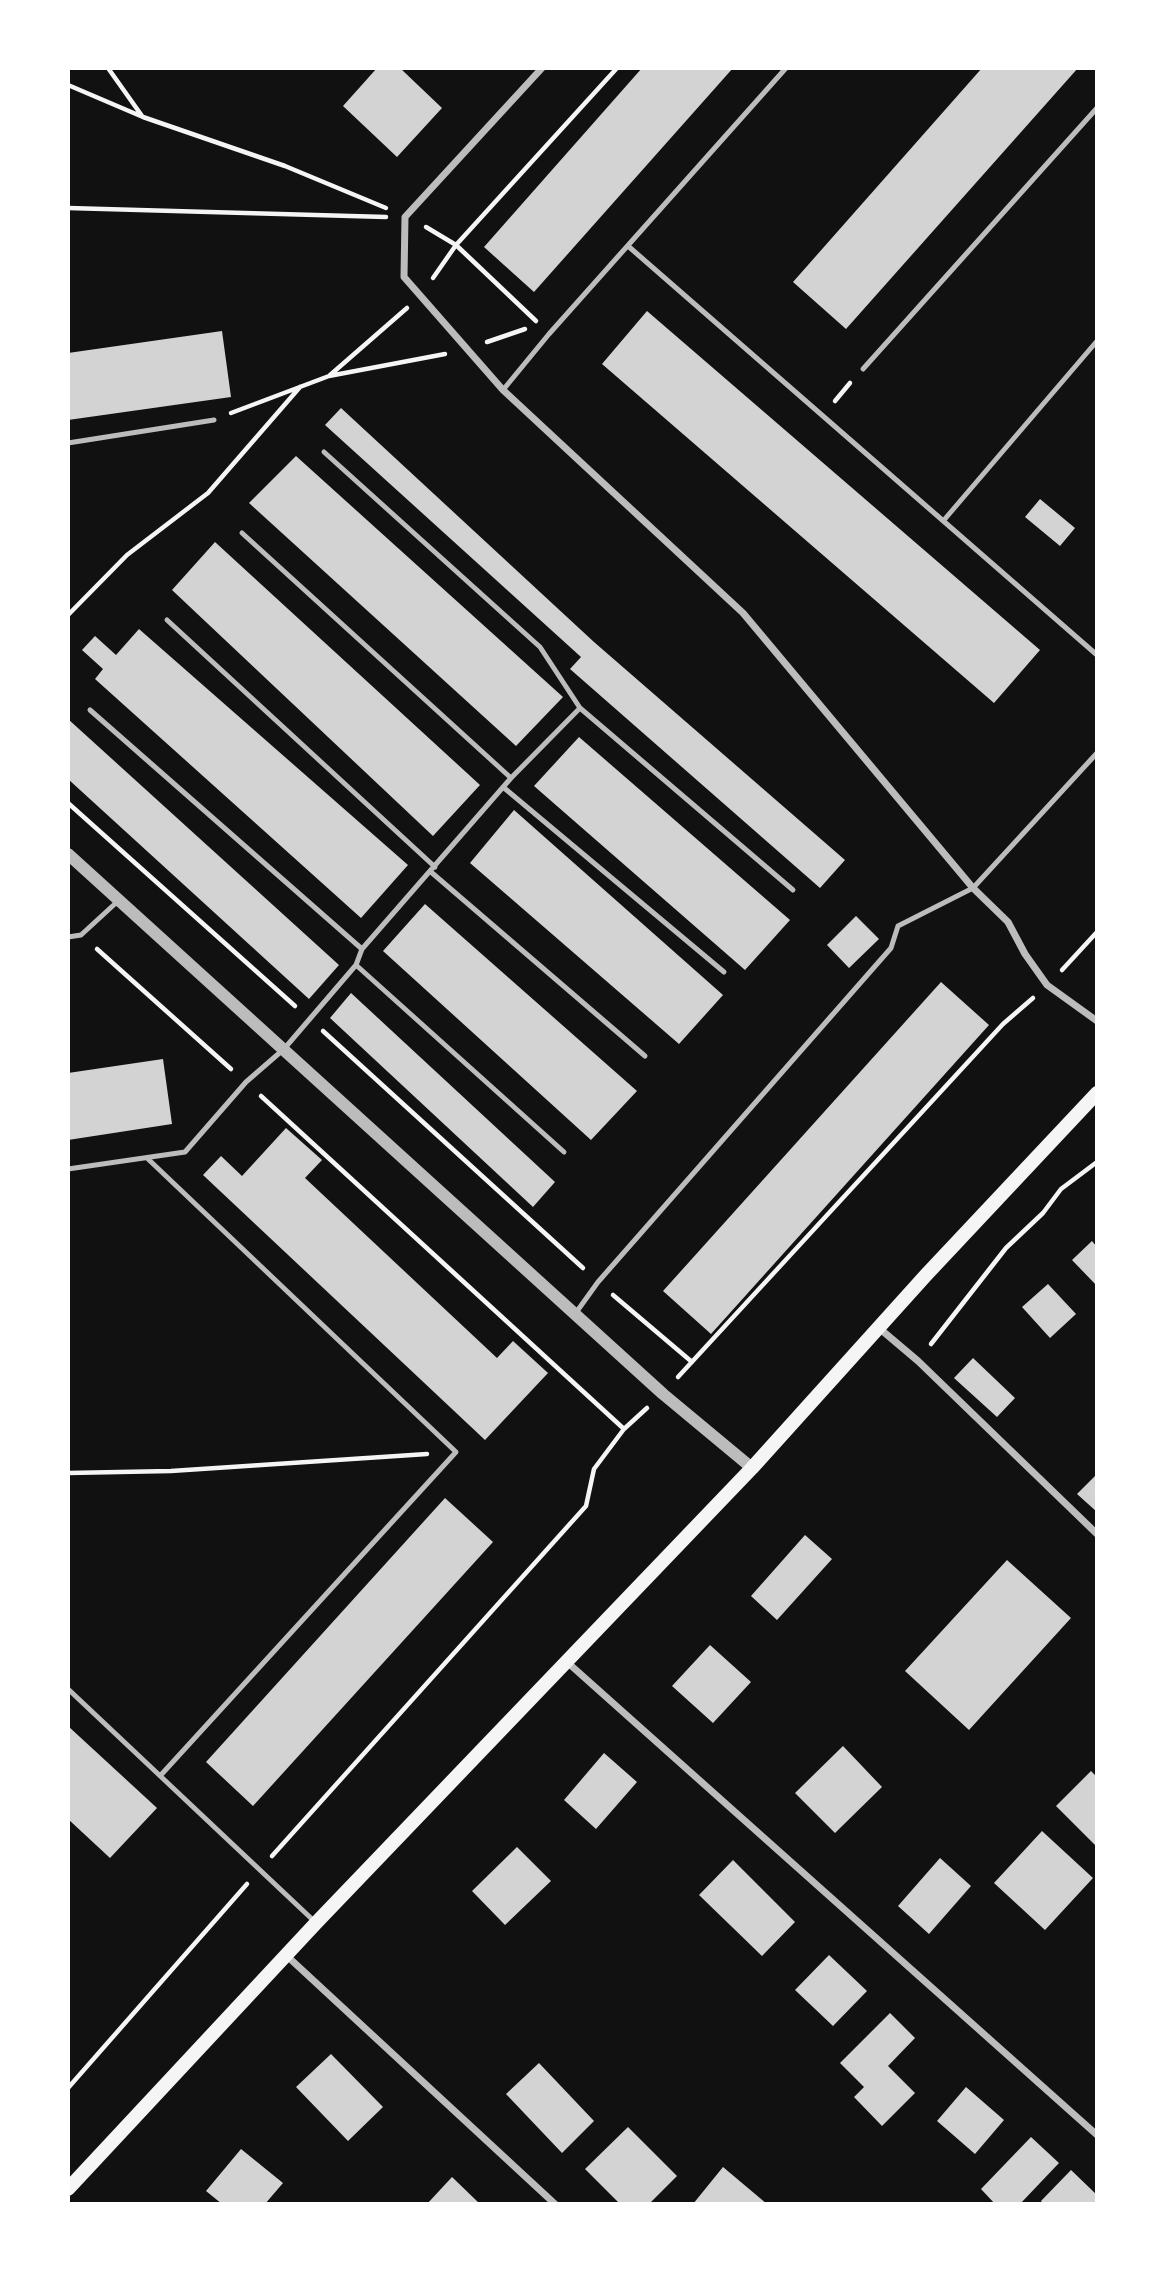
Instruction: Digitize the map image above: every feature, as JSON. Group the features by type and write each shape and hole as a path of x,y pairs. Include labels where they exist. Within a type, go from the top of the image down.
{"main road":[{"path":"68,2189 316,1923 752,1468 1097,1093"}],"street":[{"path":"542,68 405,217 404,277 503,390 743,613 973,888 1008,922 1025,954 1047,985 1097,1021"},
{"path":"68,854 663,1394 752,1468"},
{"path":"879,1328 918,1361 1097,1534"},
{"path":"566,1661 1097,2135"},
{"path":"287,1956 555,2204"}],"lane":[{"path":"503,390 549,334 786,68"},
{"path":"863,369 1097,108"},
{"path":"628,246 1097,655"},
{"path":"944,520 1097,341"},
{"path":"68,443 214,420"},
{"path":"324,452 540,647 580,708 793,890"},
{"path":"242,533 511,778"},
{"path":"167,620 433,869 645,1056"},
{"path":"68,1169 185,1152 246,1082 284,1049 356,965 362,949 511,778 580,708"},
{"path":"90,710 362,949"},
{"path":"575,1314 598,1282 891,948 898,926 973,888 1097,752"},
{"path":"503,787 724,972"},
{"path":"68,937 81,935 119,900"},
{"path":"356,965 564,1153"},
{"path":"147,1158 456,1452 160,1776"},
{"path":"68,1689 316,1923"}],"path":[{"path":"108,68 143,117"},
{"path":"329,376 420,296 456,245 617,68"},
{"path":"68,85 143,117 351,192 432,230 456,245 539,324 468,349 329,376 214,420"},
{"path":"68,208 405,217"},
{"path":"824,415 863,369"},
{"path":"68,615 127,555 208,493 301,387"},
{"path":"68,803 598,1282 692,1362"},
{"path":"68,2088 586,1506 594,1469 624,1429 663,1394 1003,1024 1047,985 1097,932"},
{"path":"81,935 246,1082 624,1429"},
{"path":"918,1361 1006,1248 1043,1213 1061,1189 1097,1162"},
{"path":"68,1473 171,1471 456,1452"}],"building":[{"path":"377,68 400,68 442,108 397,157 343,106"},
{"path":"642,68 733,68 534,292 484,247"},
{"path":"982,68 1078,68 846,329 793,282"},
{"path":"647,311 1040,650 994,703 602,364"},
{"path":"222,331 231,397 68,420 68,353"},
{"path":"341,408 594,642 845,860 820,888 570,669 581,657 325,425"},
{"path":"296,456 563,697 516,746 249,503"},
{"path":"1040,499 1075,528 1060,546 1025,517"},
{"path":"215,542 480,785 433,836 172,590"},
{"path":"139,629 408,865 361,918 95,679 103,669 82,650 95,636 116,655"},
{"path":"68,719 339,965 309,999 68,779"},
{"path":"579,737 790,920 745,970 534,786"},
{"path":"514,810 723,995 679,1044 470,863"},
{"path":"425,904 637,1091 591,1140 383,951"},
{"path":"856,916 879,939 849,968 827,945"},
{"path":"941,982 989,1025 711,1334 663,1291"},
{"path":"351,993 555,1182 533,1207 330,1018"},
{"path":"163,1059 172,1124 68,1140 68,1073"},
{"path":"286,1128 322,1160 305,1178 497,1358 513,1341 548,1373 485,1440 203,1175 221,1156 242,1176"},
{"path":"1092,1241 1097,1247 1097,1286 1072,1260"},
{"path":"1048,1284 1076,1314 1050,1338 1022,1307"},
{"path":"973,1358 1015,1398 997,1417 954,1378"},
{"path":"1097,1474 1097,1512 1077,1494"},
{"path":"445,1498 493,1542 253,1806 206,1762"},
{"path":"805,1535 832,1559 777,1620 751,1596"},
{"path":"1007,1560 1071,1618 969,1730 905,1671"},
{"path":"710,1645 751,1682 713,1723 672,1686"},
{"path":"68,1726 157,1808 110,1858 68,1819"},
{"path":"843,1746 882,1787 835,1833 795,1793"},
{"path":"604,1753 637,1782 596,1829 564,1800"},
{"path":"1091,1771 1097,1777 1097,1847 1056,1806"},
{"path":"1042,1831 1093,1878 1045,1930 994,1883"},
{"path":"517,1847 551,1881 505,1925 472,1891"},
{"path":"940,1858 971,1886 929,1934 898,1906"},
{"path":"733,1860 795,1922 762,1956 699,1895"},
{"path":"829,1955 867,1991 833,2026 795,1990"},
{"path":"890,2013 915,2038 888,2066 915,2093 882,2126 854,2097 864,2087 840,2063"},
{"path":"331,2054 383,2107 348,2141 296,2087"},
{"path":"539,2063 594,2121 562,2153 506,2094"},
{"path":"966,2087 1004,2120 975,2154 937,2121"},
{"path":"628,2127 677,2176 649,2204 620,2204 585,2169"},
{"path":"1031,2137 1059,2163 1020,2204 995,2204 981,2189"},
{"path":"241,2149 283,2183 265,2204 222,2204 206,2191"},
{"path":"723,2167 767,2204 693,2204"},
{"path":"1071,2170 1097,2195 1097,2204 1043,2204 1041,2201"},
{"path":"452,2177 480,2204 427,2204"}]}
